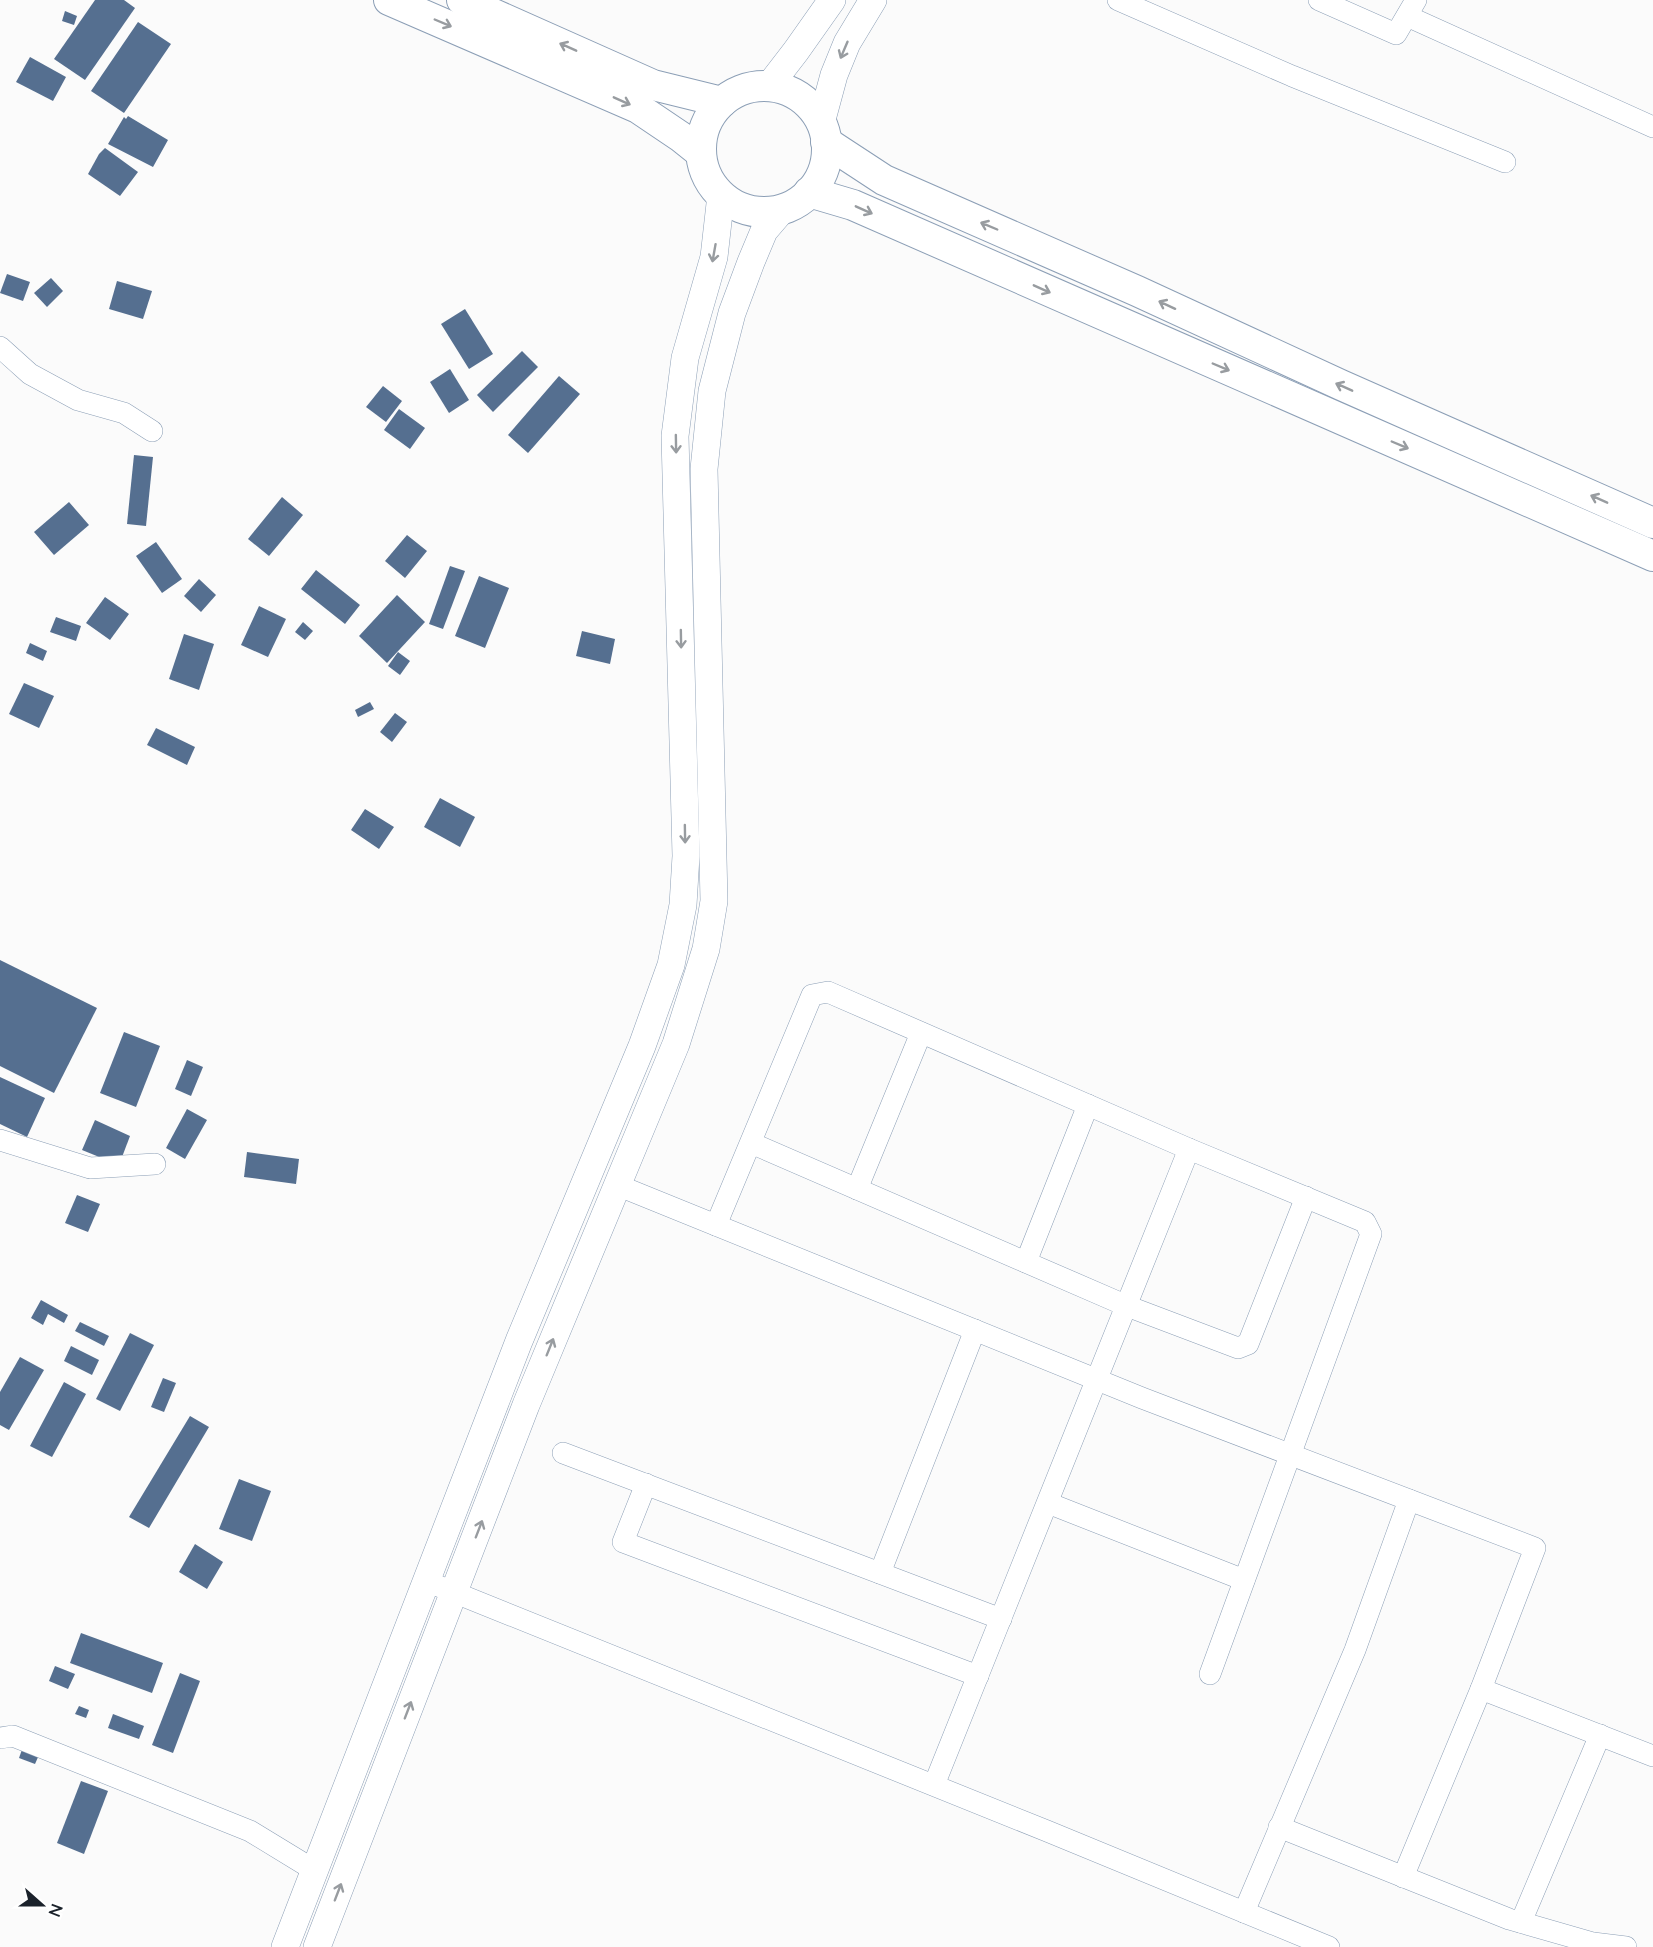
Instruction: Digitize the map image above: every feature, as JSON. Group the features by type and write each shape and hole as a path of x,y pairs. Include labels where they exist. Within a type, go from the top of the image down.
{"main road":[{"path":"389,0 638,108 701,153"},
{"path":"462,0 654,85 722,102"},
{"path":"757,86 777,87 795,94 811,106 824,132 825,164 816,184 801,200 782,210 760,212 739,207 721,195 707,176 701,153 702,134 710,117 722,102 738,91 757,86"},
{"path":"824,132 884,180 1653,523"},
{"path":"808,192 853,205 1653,556"}],"street":[{"path":"769,87 832,0"},
{"path":"824,132 834,75 847,43 873,0"},
{"path":"1118,0 1292,76 1505,162"},
{"path":"1319,0 1396,34 1411,8 1653,127"},
{"path":"285,1947 519,1341 642,1046 671,965 683,905 686,856 675,436 685,358 714,257 721,195"},
{"path":"317,1947 526,1406 676,1044 693,993 714,901 704,469 712,391 732,313 751,262 764,231 782,210"},
{"path":"0,347 30,374 78,400 124,414 152,431"},
{"path":"716,1225 812,995 828,992 1189,1149 1365,1222 1371,1234 1210,1674"},
{"path":"857,1189 921,1033"},
{"path":"1026,1262 1088,1105"},
{"path":"0,1140 90,1168 155,1164"},
{"path":"751,1143 1127,1306 1238,1348 1248,1344 1306,1197"},
{"path":"934,1785 1189,1149"},
{"path":"617,1185 1097,1380 1535,1548 1481,1689 1403,1877"},
{"path":"880,1573 975,1330"},
{"path":"563,1453 1001,1619"},
{"path":"646,1484 623,1542 978,1676"},
{"path":"1244,1912 1355,1650 1408,1500"},
{"path":"1048,1503 1244,1580"},
{"path":"426,1581 1329,1947"},
{"path":"1481,1689 1653,1756"},
{"path":"1521,1922 1600,1735"},
{"path":"0,1738 13,1736 250,1831 314,1870"},
{"path":"1279,1827 1521,1922 1593,1943 1626,1947"}],"building":[{"path":"95,0 124,0 135,8 85,80 54,59"},
{"path":"65,11 77,16 74,25 62,21"},
{"path":"138,22 171,44 124,113 91,91"},
{"path":"30,57 66,77 53,101 16,82"},
{"path":"128,116 168,140 153,167 108,144 124,117 126,119"},
{"path":"105,148 138,172 120,196 88,174"},
{"path":"7,274 30,282 23,301 0,293"},
{"path":"51,278 63,291 47,307 34,293"},
{"path":"117,281 152,291 143,319 109,309"},
{"path":"465,309 493,354 469,369 441,324"},
{"path":"522,351 538,367 493,412 477,395"},
{"path":"450,369 469,400 449,413 430,382"},
{"path":"559,376 580,394 528,453 508,435"},
{"path":"383,386 402,401 386,422 366,407"},
{"path":"399,409 425,428 410,449 384,430"},
{"path":"134,455 153,457 146,526 127,524"},
{"path":"282,497 303,515 269,556 248,539"},
{"path":"69,502 89,525 54,555 34,532"},
{"path":"407,535 427,551 405,578 385,561"},
{"path":"156,542 182,579 162,593 136,556"},
{"path":"450,566 465,571 443,629 429,624"},
{"path":"316,570 360,605 345,624 301,589"},
{"path":"479,576 509,588 485,648 455,636"},
{"path":"199,579 216,595 201,612 184,596"},
{"path":"397,595 425,622 387,663 359,636"},
{"path":"105,597 129,614 110,640 86,623"},
{"path":"259,606 286,619 268,657 241,645"},
{"path":"56,617 81,626 76,641 50,632"},
{"path":"303,622 313,631 305,640 295,632"},
{"path":"582,631 615,639 610,664 576,656"},
{"path":"184,634 214,644 199,690 169,679"},
{"path":"30,643 47,651 43,661 26,653"},
{"path":"398,652 410,661 400,675 388,666"},
{"path":"24,683 54,696 39,728 9,714"},
{"path":"370,702 374,709 358,717 355,710"},
{"path":"395,713 407,722 392,742 380,732"},
{"path":"156,728 195,747 187,765 147,745"},
{"path":"440,798 475,817 460,847 424,827"},
{"path":"365,809 394,827 379,849 351,830"},
{"path":"0,960 97,1008 54,1093 0,1066"},
{"path":"124,1032 160,1046 136,1107 100,1093"},
{"path":"187,1060 203,1067 191,1096 175,1089"},
{"path":"0,1077 45,1098 27,1137 0,1124"},
{"path":"187,1109 207,1120 185,1159 166,1148"},
{"path":"95,1120 130,1136 119,1165 82,1150"},
{"path":"247,1152 299,1159 296,1184 244,1177"},
{"path":"77,1195 100,1204 88,1232 65,1223"},
{"path":"41,1300 68,1315 64,1323 48,1314 43,1325 31,1318"},
{"path":"80,1322 109,1336 104,1346 75,1331"},
{"path":"130,1333 154,1345 120,1411 96,1399"},
{"path":"71,1346 99,1360 92,1375 64,1361"},
{"path":"20,1357 44,1370 9,1430 0,1425 0,1392"},
{"path":"163,1378 176,1383 164,1412 151,1407"},
{"path":"64,1382 86,1394 52,1457 30,1446"},
{"path":"190,1416 209,1427 149,1528 129,1517"},
{"path":"239,1479 271,1491 252,1541 219,1529"},
{"path":"195,1544 223,1562 207,1589 179,1572"},
{"path":"81,1633 163,1663 152,1693 70,1663"},
{"path":"55,1666 75,1674 68,1689 49,1681"},
{"path":"180,1673 200,1681 173,1753 152,1745"},
{"path":"79,1706 89,1710 86,1718 75,1714"},
{"path":"113,1714 144,1726 139,1739 108,1728"},
{"path":"25,1741 42,1748 35,1764 19,1758"},
{"path":"81,1781 108,1791 84,1854 57,1843"}]}
